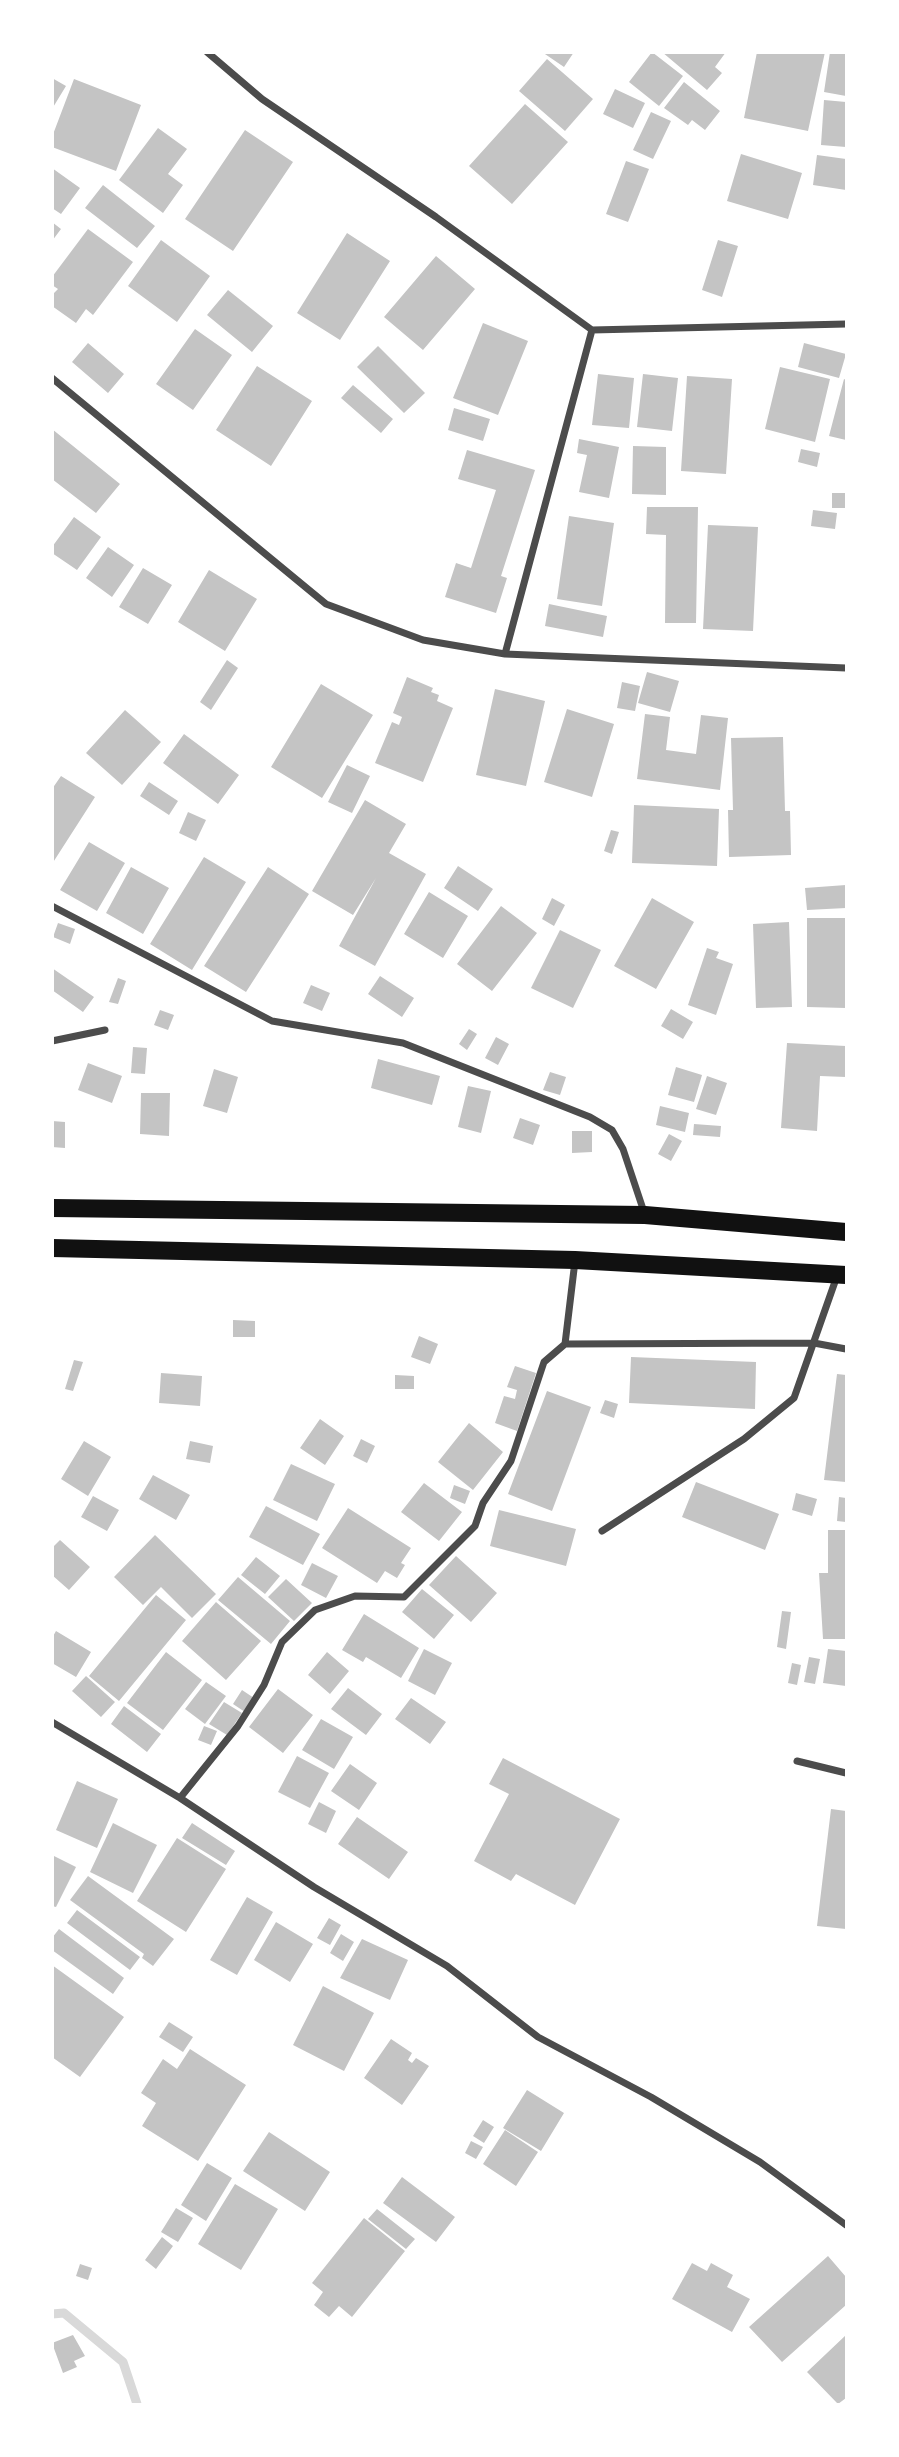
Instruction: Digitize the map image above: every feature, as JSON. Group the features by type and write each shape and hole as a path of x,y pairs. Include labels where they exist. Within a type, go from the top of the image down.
{"main road":[{"path":"52,1208 645,1216 846,1232"},
{"path":"52,1248 575,1260 842,1275"}],"street":[{"path":"207,52 262,99 436,217 592,330 846,324"},
{"path":"505,654 592,330"},
{"path":"52,378 326,604 423,640 505,654 846,668"},
{"path":"52,906 272,1021 403,1043 590,1117 612,1130 623,1149 645,1216"},
{"path":"52,1041 106,1030"},
{"path":"565,1344 575,1260"},
{"path":"602,1531 744,1439 794,1398 842,1275"},
{"path":"180,1798 238,1726 264,1685 282,1642 315,1610 355,1596 404,1597 475,1526 483,1503 511,1461 544,1362 565,1344 814,1342 846,1349"},
{"path":"52,1722 180,1798 314,1887 447,1966 538,2037 651,2097 760,2162 846,2225"},
{"path":"797,1761 846,1773"}],"building":[{"path":"542,52 574,52 564,67"},
{"path":"652,52 683,76 659,106 629,82"},
{"path":"662,52 726,52 715,67 722,73 707,90"},
{"path":"757,52 825,52 808,131 744,118"},
{"path":"830,52 846,52 846,96 824,92"},
{"path":"547,59 593,99 565,131 519,91"},
{"path":"52,78 66,86 52,109"},
{"path":"74,79 141,105 116,171 52,147 52,137"},
{"path":"684,82 720,111 705,130 692,120 688,125 664,108"},
{"path":"615,89 645,103 633,128 603,114"},
{"path":"824,100 846,102 846,147 821,145"},
{"path":"525,104 568,142 512,204 469,166"},
{"path":"651,112 671,121 653,159 633,150"},
{"path":"158,128 187,149 168,174 183,185 163,213 119,180"},
{"path":"245,130 293,162 233,251 185,219"},
{"path":"741,154 802,173 788,219 727,201"},
{"path":"817,155 846,159 846,190 813,185"},
{"path":"626,161 649,169 628,222 606,214"},
{"path":"52,168 80,188 61,214 52,208"},
{"path":"103,185 155,226 137,248 85,208"},
{"path":"52,222 61,229 52,241"},
{"path":"88,229 133,262 93,315 86,309 76,323 52,306 52,295 58,289 52,285 52,277"},
{"path":"347,233 390,261 340,340 297,313"},
{"path":"161,240 210,276 177,322 128,286"},
{"path":"718,240 738,246 722,297 702,290"},
{"path":"436,256 475,289 423,350 384,317"},
{"path":"228,290 273,326 252,352 207,315"},
{"path":"483,323 528,341 498,415 453,398"},
{"path":"195,329 232,355 193,410 156,384"},
{"path":"88,343 124,374 108,393 72,362"},
{"path":"804,343 846,354 839,378 798,367"},
{"path":"378,346 425,393 404,413 357,367"},
{"path":"257,366 312,401 271,466 216,430"},
{"path":"780,367 830,379 815,442 765,429"},
{"path":"598,374 634,378 629,428 592,425"},
{"path":"643,374 678,378 672,431 637,427"},
{"path":"687,376 732,379 726,474 681,471"},
{"path":"844,379 846,380 846,440 829,436"},
{"path":"353,385 393,419 381,433 341,398"},
{"path":"454,408 490,419 483,441 448,430"},
{"path":"52,429 120,484 96,513 52,479"},
{"path":"579,439 619,447 609,498 579,492 587,455 577,453"},
{"path":"633,446 666,447 666,495 632,494"},
{"path":"801,449 820,453 817,467 798,462"},
{"path":"467,450 535,470 501,576 507,578 496,613 445,597 456,563 471,568 496,490 458,479"},
{"path":"832,493 846,493 846,508 832,508"},
{"path":"647,507 698,507 696,623 665,623 666,535 646,534"},
{"path":"813,510 837,513 835,529 811,526"},
{"path":"569,516 614,523 602,606 557,599"},
{"path":"74,517 101,537 77,570 52,553 52,547"},
{"path":"708,525 758,527 753,631 703,629"},
{"path":"108,547 134,565 112,597 86,578"},
{"path":"143,568 172,585 148,624 119,607"},
{"path":"209,570 257,599 225,651 178,622"},
{"path":"549,604 607,616 603,637 545,626"},
{"path":"227,660 238,668 211,710 200,702"},
{"path":"647,672 679,681 670,712 638,703"},
{"path":"407,677 433,688 431,692 439,695 437,701 453,708 423,782 375,763 392,722 399,725 402,717 393,713"},
{"path":"622,682 640,686 635,711 617,708"},
{"path":"321,684 373,715 322,798 271,767"},
{"path":"495,689 545,701 526,786 476,775"},
{"path":"567,709 614,724 592,797 544,782"},
{"path":"125,710 161,742 122,785 86,753"},
{"path":"645,714 670,717 666,750 696,754 701,715 728,718 720,790 637,779"},
{"path":"184,734 239,775 218,804 163,763"},
{"path":"783,737 785,811 790,811 791,855 729,857 728,810 733,810 731,738"},
{"path":"347,765 370,776 352,813 328,802"},
{"path":"61,776 95,797 52,864 52,789"},
{"path":"149,782 178,801 169,815 140,796"},
{"path":"365,800 406,824 389,853 426,874 375,966 339,946 376,878 353,915 312,891"},
{"path":"634,805 719,809 717,866 632,863"},
{"path":"188,812 206,820 196,841 179,833"},
{"path":"611,830 619,832 612,854 604,851"},
{"path":"89,842 125,863 97,911 60,890"},
{"path":"204,857 246,882 192,970 150,944"},
{"path":"458,866 493,889 478,911 444,888"},
{"path":"131,867 169,888 143,934 106,913"},
{"path":"268,867 309,894 246,992 204,966"},
{"path":"846,885 846,908 807,910 805,888"},
{"path":"429,892 468,916 443,958 404,934"},
{"path":"552,898 565,905 554,926 542,919"},
{"path":"652,898 694,922 656,989 614,966"},
{"path":"501,906 537,933 492,991 457,964"},
{"path":"807,918 846,918 846,1008 807,1007"},
{"path":"789,922 792,1007 756,1008 753,924"},
{"path":"58,923 75,929 70,944 53,937"},
{"path":"560,930 601,950 573,1008 531,988"},
{"path":"707,948 719,952 716,958 733,964 716,1015 688,1005"},
{"path":"52,968 94,997 83,1012 52,990"},
{"path":"380,976 414,998 402,1017 368,994"},
{"path":"118,978 126,981 118,1004 109,1002"},
{"path":"311,985 330,993 322,1011 303,1003"},
{"path":"671,1009 693,1022 683,1039 661,1026"},
{"path":"160,1010 174,1015 168,1030 154,1025"},
{"path":"469,1029 477,1034 467,1050 459,1044"},
{"path":"496,1037 509,1044 498,1065 485,1058"},
{"path":"787,1043 846,1046 846,1077 820,1076 817,1131 781,1128"},
{"path":"133,1047 147,1048 145,1074 131,1073"},
{"path":"378,1059 440,1076 432,1105 371,1088"},
{"path":"88,1063 122,1076 112,1103 78,1090"},
{"path":"676,1067 702,1075 694,1102 668,1095"},
{"path":"214,1069 238,1077 227,1113 203,1106"},
{"path":"550,1072 566,1077 560,1095 543,1090"},
{"path":"707,1076 727,1083 716,1115 696,1109"},
{"path":"468,1086 491,1091 481,1133 458,1127"},
{"path":"141,1093 170,1093 169,1136 140,1134"},
{"path":"660,1106 689,1113 685,1132 656,1125"},
{"path":"520,1118 540,1125 533,1145 513,1138"},
{"path":"52,1121 65,1122 65,1148 52,1147"},
{"path":"694,1124 721,1126 720,1137 693,1135"},
{"path":"572,1131 592,1131 592,1152 572,1153"},
{"path":"669,1134 682,1141 671,1161 658,1154"},
{"path":"233,1320 255,1321 255,1337 233,1337"},
{"path":"419,1336 438,1344 430,1364 411,1357"},
{"path":"631,1357 756,1362 755,1409 629,1403"},
{"path":"74,1360 83,1362 73,1391 65,1389"},
{"path":"515,1366 536,1373 517,1431 495,1423 504,1396 515,1399 517,1390 507,1387"},
{"path":"161,1373 202,1376 200,1406 159,1403"},
{"path":"837,1374 846,1375 846,1482 824,1480"},
{"path":"395,1375 414,1376 414,1389 395,1389"},
{"path":"547,1391 591,1407 552,1511 508,1494"},
{"path":"605,1400 618,1404 614,1418 600,1413"},
{"path":"320,1419 344,1436 325,1465 300,1448"},
{"path":"469,1423 503,1452 473,1490 438,1462"},
{"path":"361,1439 375,1446 367,1463 353,1456"},
{"path":"84,1441 111,1457 88,1496 61,1479"},
{"path":"190,1441 213,1446 210,1463 186,1459"},
{"path":"291,1464 335,1484 317,1521 273,1500"},
{"path":"153,1475 190,1495 176,1520 139,1499"},
{"path":"696,1482 779,1514 765,1550 682,1517"},
{"path":"424,1483 462,1512 439,1541 401,1512"},
{"path":"454,1485 470,1491 465,1504 450,1498"},
{"path":"796,1493 817,1499 812,1516 792,1510"},
{"path":"93,1496 119,1510 107,1531 81,1517"},
{"path":"839,1497 846,1498 846,1522 837,1521"},
{"path":"266,1506 320,1534 303,1565 249,1537"},
{"path":"348,1508 411,1548 401,1563 405,1565 397,1578 385,1571 377,1583 322,1548"},
{"path":"499,1510 576,1529 566,1566 490,1546"},
{"path":"828,1530 846,1530 846,1639 823,1639 819,1573 828,1573"},
{"path":"155,1535 216,1594 192,1618 161,1587 143,1605 114,1577"},
{"path":"60,1540 90,1567 69,1590 52,1575 52,1548"},
{"path":"456,1556 497,1593 471,1622 429,1585"},
{"path":"256,1557 280,1576 265,1594 241,1575"},
{"path":"312,1563 338,1576 326,1598 301,1585"},
{"path":"238,1577 290,1621 271,1644 218,1600"},
{"path":"286,1579 312,1603 294,1621 268,1597"},
{"path":"422,1589 454,1615 434,1639 402,1612"},
{"path":"156,1595 186,1620 119,1701 89,1676"},
{"path":"216,1602 261,1641 226,1680 182,1641"},
{"path":"782,1611 791,1612 786,1649 777,1647"},
{"path":"364,1614 419,1648 401,1678 366,1657 363,1662 342,1650"},
{"path":"56,1631 91,1652 76,1677 52,1663 52,1638"},
{"path":"424,1649 452,1663 435,1695 408,1681"},
{"path":"828,1649 846,1651 846,1686 823,1683"},
{"path":"166,1652 202,1680 163,1730 127,1703"},
{"path":"327,1652 349,1671 330,1694 308,1675"},
{"path":"809,1657 820,1659 815,1684 804,1682"},
{"path":"792,1663 801,1665 797,1685 788,1683"},
{"path":"86,1676 115,1702 101,1717 72,1691"},
{"path":"206,1682 226,1696 205,1724 185,1709"},
{"path":"348,1688 382,1714 366,1735 331,1709"},
{"path":"278,1689 313,1715 283,1753 249,1727"},
{"path":"242,1690 254,1698 245,1712 233,1704"},
{"path":"411,1698 446,1722 430,1744 395,1719"},
{"path":"224,1702 242,1713 227,1735 209,1724"},
{"path":"124,1706 161,1734 147,1752 111,1724"},
{"path":"321,1719 353,1737 334,1769 302,1750"},
{"path":"204,1726 217,1731 211,1745 198,1740"},
{"path":"297,1756 329,1773 310,1808 278,1792"},
{"path":"503,1758 620,1819 575,1905 516,1874 511,1881 474,1861 509,1794 489,1784"},
{"path":"350,1764 377,1783 359,1810 331,1791"},
{"path":"77,1781 118,1799 97,1848 56,1830"},
{"path":"319,1802 336,1811 326,1833 308,1824"},
{"path":"831,1809 846,1811 846,1929 817,1926"},
{"path":"357,1817 408,1852 389,1879 338,1844"},
{"path":"113,1823 157,1845 133,1893 90,1872"},
{"path":"192,1823 235,1851 226,1865 182,1838"},
{"path":"177,1838 226,1869 186,1932 137,1901"},
{"path":"52,1855 76,1867 56,1907 52,1906"},
{"path":"88,1876 174,1939 153,1966 142,1958 144,1954 70,1900"},
{"path":"247,1897 273,1912 237,1975 210,1960"},
{"path":"77,1910 140,1957 130,1970 67,1923"},
{"path":"329,1918 341,1925 330,1945 317,1938"},
{"path":"276,1922 313,1944 290,1982 254,1960"},
{"path":"59,1929 124,1978 113,1994 52,1950 52,1938"},
{"path":"341,1934 354,1942 343,1961 330,1953"},
{"path":"362,1939 408,1960 390,2000 340,1978"},
{"path":"52,1965 124,2017 80,2077 52,2057"},
{"path":"323,1986 374,2013 344,2071 293,2045"},
{"path":"169,2022 193,2037 183,2052 159,2037"},
{"path":"391,2039 412,2053 408,2060 412,2063 416,2058 429,2066 402,2105 364,2078"},
{"path":"190,2049 246,2085 198,2161 142,2126 156,2103 141,2093 163,2059 177,2069"},
{"path":"527,2090 564,2113 541,2151 503,2128"},
{"path":"483,2120 494,2127 484,2143 473,2136"},
{"path":"505,2130 538,2152 516,2186 483,2164"},
{"path":"269,2132 330,2172 305,2211 243,2171"},
{"path":"471,2141 483,2147 476,2159 465,2153"},
{"path":"207,2163 232,2178 206,2221 181,2205"},
{"path":"402,2177 455,2217 436,2242 383,2203"},
{"path":"235,2184 278,2209 241,2270 198,2244"},
{"path":"176,2208 193,2218 178,2242 161,2232"},
{"path":"377,2209 415,2239 406,2249 368,2219"},
{"path":"364,2218 405,2251 352,2317 339,2306 329,2317 314,2305 323,2292 312,2283"},
{"path":"162,2237 173,2246 156,2269 145,2260"},
{"path":"828,2256 846,2277 846,2305 782,2362 749,2327"},
{"path":"692,2263 707,2271 711,2263 733,2275 727,2287 750,2299 732,2332 672,2299"},
{"path":"80,2264 92,2268 88,2280 76,2276"},
{"path":"73,2335 85,2356 74,2361 77,2367 63,2373 52,2343"},
{"path":"846,2335 846,2398 838,2404 807,2372"}],"waterway":[{"path":"52,2314 64,2313 123,2362 137,2404"}]}
